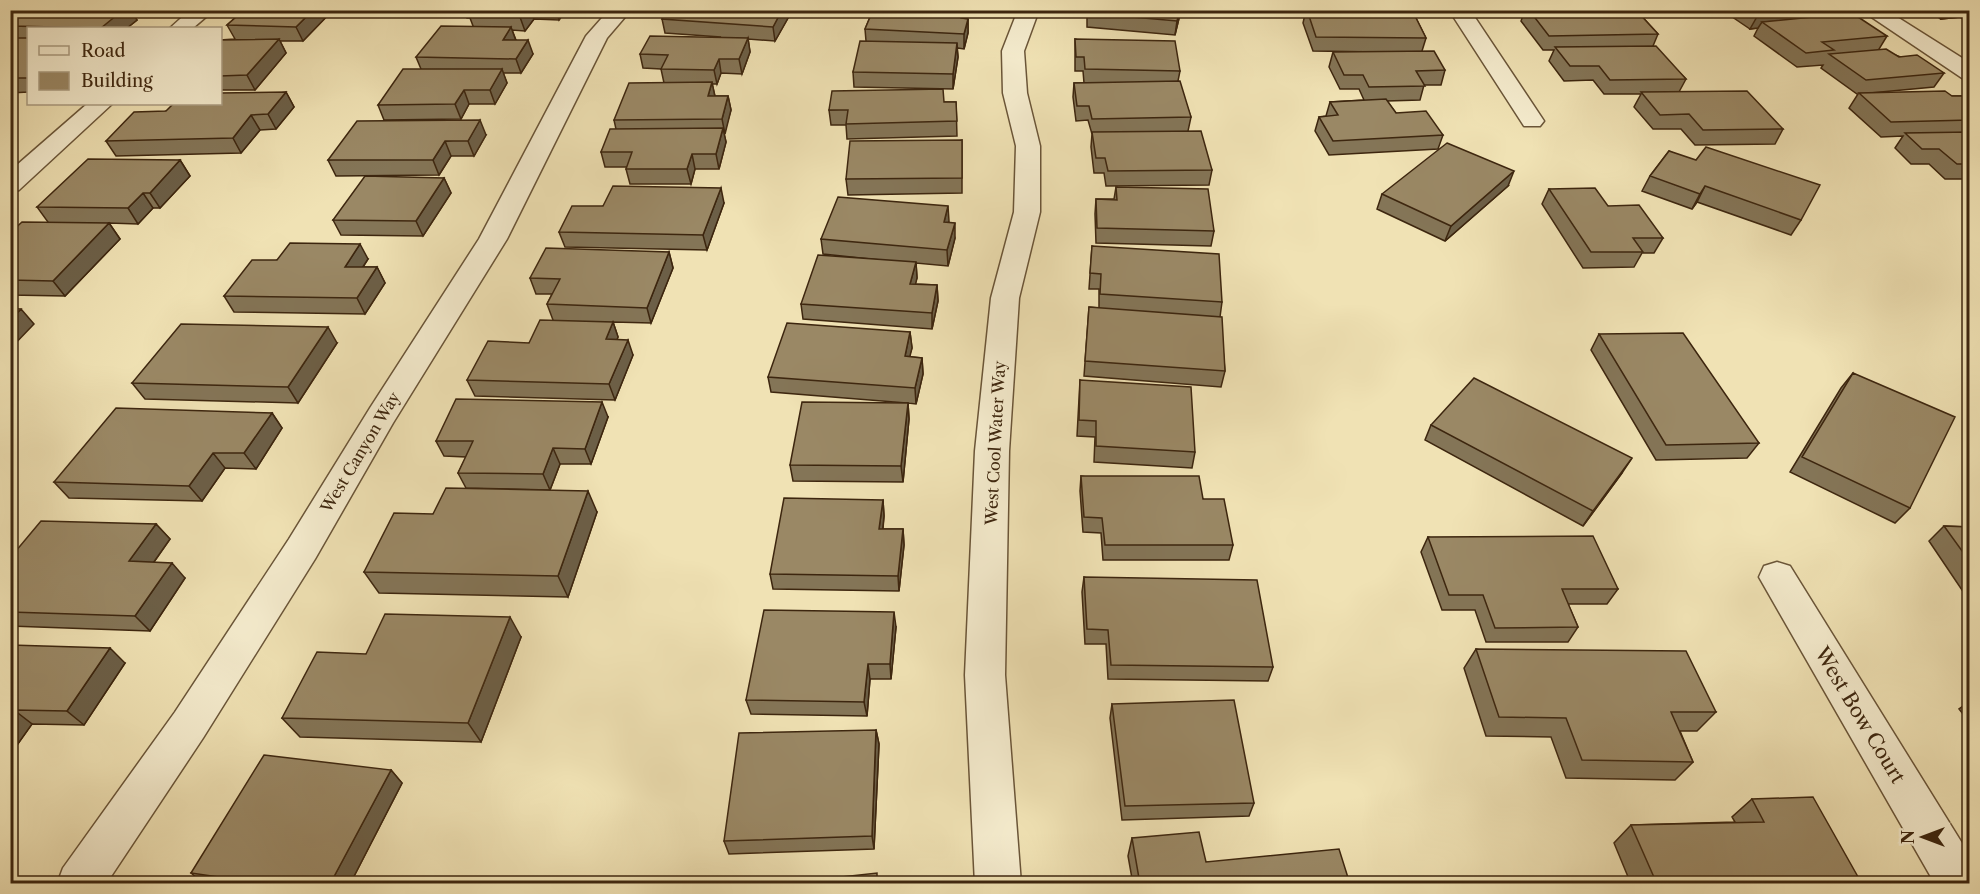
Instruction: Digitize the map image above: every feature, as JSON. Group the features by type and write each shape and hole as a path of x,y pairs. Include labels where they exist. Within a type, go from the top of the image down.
{"street":[{"path":"181,27 204,10"},
{"name":"West Canyon Way","path":"79,884 189,725 302,549 381,416 493,239 597,36 621,10"},
{"name":"West Cool Water Way","path":"998,884 985,675 992,463 1005,298 1027,212 1028,146 1015,93 1013,51 1029,10"},
{"path":"1460,10 1532,121"},
{"path":"1870,10 1970,73"},
{"path":"10,185 99,105"},
{"name":"West Bow Court","path":"1777,577 1961,884"}],"building":[{"path":"21,10 123,10 102,27 10,26 10,18"},
{"path":"244,10 313,10 296,27 227,25"},
{"path":"472,10 525,10 520,17 469,15"},
{"path":"668,10 782,10 773,27 662,19"},
{"path":"873,10 963,10 961,18 968,19 964,34 865,29"},
{"path":"1088,10 1180,10 1177,21 1087,13"},
{"path":"1307,10 1412,10 1426,38 1316,37"},
{"path":"1529,10 1636,10 1658,34 1549,36"},
{"path":"1750,10 1796,10 1758,15"},
{"path":"1852,13 1887,36 1822,42 1834,50 1806,53 1762,22"},
{"path":"441,26 511,27 503,40 528,40 516,59 416,57"},
{"path":"650,36 748,38 739,59 719,59 714,70 661,69 668,55 640,54"},
{"path":"10,38 27,38 27,78 10,78"},
{"path":"279,39 247,75 222,76 222,40"},
{"path":"1075,39 1175,41 1180,71 1085,69 1084,57 1076,57"},
{"path":"860,41 957,43 953,74 853,72"},
{"path":"1656,46 1686,79 1610,80 1599,66 1570,66 1555,47"},
{"path":"1886,49 1899,57 1917,55 1944,73 1866,80 1829,54"},
{"path":"1434,51 1445,70 1416,71 1425,86 1369,87 1363,75 1344,75 1333,52"},
{"path":"403,69 502,69 490,90 464,90 455,104 378,105"},
{"path":"1180,81 1191,117 1092,119 1089,106 1077,106 1074,83"},
{"path":"712,82 708,96 728,96 722,119 614,120 629,83"},
{"path":"943,89 944,102 956,102 957,121 846,124 848,110 829,110 832,91"},
{"path":"1747,91 1783,129 1703,130 1689,114 1660,115 1641,92"},
{"path":"1945,91 1952,96 1970,96 1970,120 1891,122 1859,93"},
{"path":"286,92 268,114 251,115 233,138 106,141 134,112 166,111 172,105 222,105 222,93"},
{"path":"1386,99 1396,113 1426,111 1443,135 1333,141 1319,117 1338,115 1330,102"},
{"path":"480,120 468,141 445,141 433,160 328,160 357,121"},
{"path":"723,128 716,154 692,154 687,169 626,169 632,152 601,152 610,129"},
{"path":"1201,131 1212,170 1108,171 1105,158 1096,158 1092,132"},
{"path":"1970,132 1970,164 1957,164 1939,149 1922,149 1905,133"},
{"path":"962,140 962,178 846,179 850,141"},
{"path":"1447,143 1514,171 1451,226 1382,194"},
{"path":"1706,147 1820,185 1801,220 1705,186 1700,194 1650,176 1669,151 1696,160"},
{"path":"88,159 180,160 150,193 143,193 128,208 37,207"},
{"path":"365,176 444,178 416,221 333,220"},
{"path":"613,186 721,188 703,235 559,232 572,206 603,206"},
{"path":"1116,187 1208,189 1214,231 1097,228 1096,199 1117,200"},
{"path":"1595,188 1608,206 1639,205 1663,238 1633,238 1643,252 1591,252 1549,189"},
{"path":"838,197 948,206 944,222 955,223 947,250 821,239"},
{"path":"22,222 109,223 53,281 10,280 10,233"},
{"path":"290,243 360,244 345,267 377,267 357,298 224,296 252,260 277,260"},
{"path":"1092,246 1219,254 1222,302 1100,294 1101,274 1090,273"},
{"path":"546,248 669,252 647,308 547,304 560,279 530,278"},
{"path":"818,255 916,262 910,284 937,285 932,313 801,304"},
{"path":"1089,307 1222,317 1225,371 1085,361"},
{"path":"10,308 21,309 10,320"},
{"path":"540,320 613,322 606,339 628,340 609,384 467,380 488,341 529,343"},
{"path":"787,323 910,332 905,356 922,358 915,388 768,377"},
{"path":"181,324 328,327 288,387 132,383"},
{"path":"1683,333 1759,443 1666,445 1599,334"},
{"path":"1853,373 1955,417 1910,508 1802,457"},
{"path":"1474,378 1632,458 1593,511 1431,425"},
{"path":"1080,380 1191,387 1195,452 1096,446 1096,421 1079,420"},
{"path":"456,399 602,402 585,449 553,448 543,474 458,473 473,441 436,441"},
{"path":"802,402 908,403 901,466 790,465"},
{"path":"116,408 272,413 244,453 213,453 189,486 54,482"},
{"path":"1081,476 1199,476 1203,499 1224,499 1233,545 1105,545 1102,518 1084,517"},
{"path":"446,488 588,491 558,576 364,572 394,513 433,514"},
{"path":"784,498 883,500 879,529 903,529 898,576 770,574"},
{"path":"41,521 156,524 129,561 172,563 135,616 10,612 10,558"},
{"path":"1944,526 1970,527 1970,562"},
{"path":"1593,536 1618,589 1562,589 1578,627 1495,628 1483,595 1449,595 1428,537"},
{"path":"1084,577 1257,580 1273,667 1111,665 1108,630 1087,629"},
{"path":"764,610 894,612 890,664 868,664 864,702 746,700"},
{"path":"385,614 510,617 468,723 282,718 317,652 366,654"},
{"path":"10,645 110,648 67,711 14,710 10,715"},
{"path":"1476,649 1686,651 1716,712 1671,712 1693,762 1582,760 1566,718 1499,717"},
{"path":"1234,700 1254,803 1125,806 1112,704"},
{"path":"876,730 872,836 724,841 739,733"},
{"path":"264,755 391,770 330,884 267,884 191,873"},
{"path":"1813,797 1862,884 1657,884 1631,825 1764,822 1752,799"},
{"path":"1199,832 1206,862 1339,849 1350,884 1140,884 1132,838"},
{"path":"877,873 877,884 787,884 787,883"}]}
